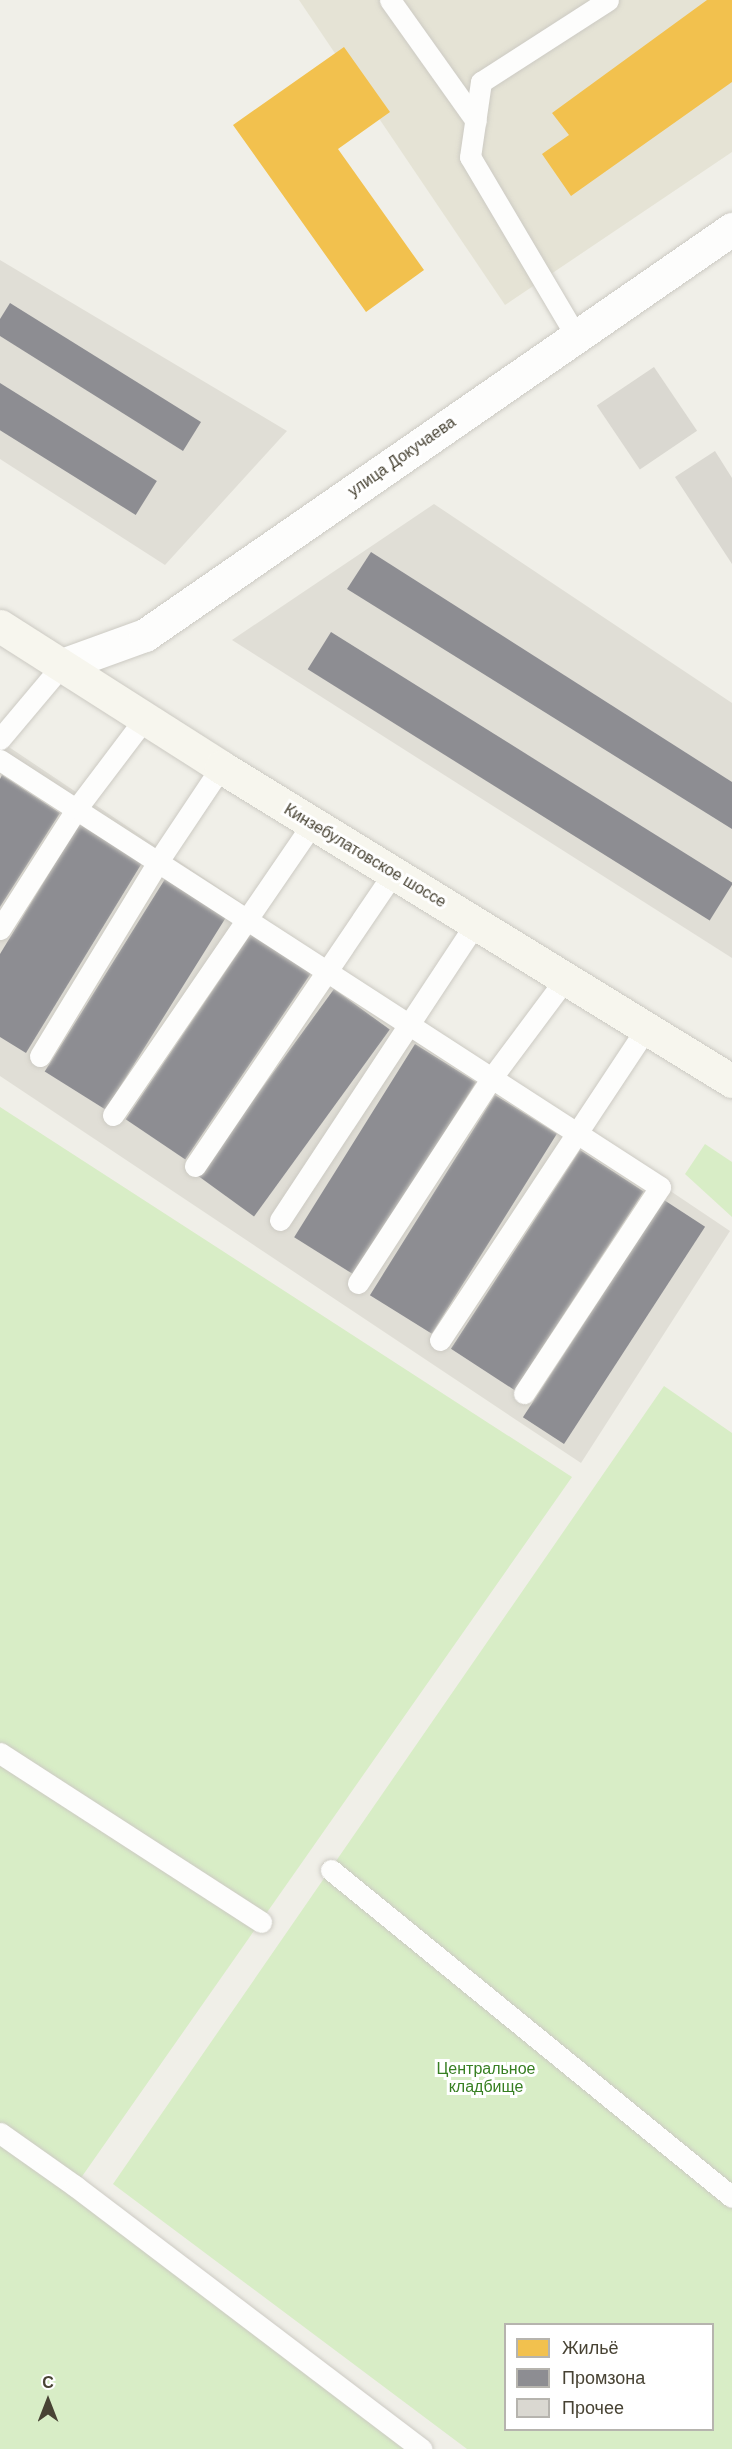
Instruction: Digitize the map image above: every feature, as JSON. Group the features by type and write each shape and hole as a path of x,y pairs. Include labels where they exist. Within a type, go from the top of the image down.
{"main road":[{"name":"Кинзебулатовское шоссе","path":"0,626 312,824 648,1026 732,1081"}],"street":[{"name":"улица Докучаева","path":"62,665 145,635 732,229"}],"lane":[{"path":"390,0 476,121"},
{"path":"576,336 470,157 481,82 608,0"},
{"path":"0,739 62,665"},
{"path":"0,929 77,808 145,718"},
{"path":"0,760 329,969 660,1187 524,1393"},
{"path":"40,1056 159,860 221,767"},
{"path":"113,1115 246,916 312,824"},
{"path":"195,1166 393,872"},
{"path":"279,1220 412,1024 475,924"},
{"path":"358,1283 493,1076 566,978"},
{"path":"440,1340 648,1026"},
{"path":"0,1753 261,1922"},
{"path":"331,1870 732,2197"},
{"path":"0,2133 75,2186 421,2449"}],"shaded area":[{"path":"299,0 732,0 732,152 505,305"},
{"path":"0,260 287,431 165,565 0,459"},
{"path":"434,504 732,703 732,958 232,640"},
{"path":"0,741 730,1231 581,1463 0,1076"}],"green space":[{"path":"0,1107 572,1477 76,2185 421,2449 0,2449"},
{"path":"705,1144 732,1162 732,1217 685,1174"},
{"name":"Центральное кладбище","path":"664,1386 732,1433 732,2449 467,2449 113,2184"}],"building: Жильё":[{"path":"707,0 732,0 732,82 571,196 542,154 569,135 552,113"},
{"path":"344,47 390,112 338,149 424,270 366,312 233,125"}],"building: Промзона":[{"path":"10,303 201,422 183,451 0,336 0,319"},
{"path":"0,383 157,481 136,515 0,430"},
{"path":"371,552 732,782 732,829 347,589"},
{"path":"331,632 732,883 710,920 308,669"},
{"path":"2,775 60,813 0,907 0,779"},
{"path":"79,824 142,863 26,1053 0,1037 0,954"},
{"path":"165,879 226,917 106,1110 45,1072"},
{"path":"252,932 312,972 185,1160 126,1119"},
{"path":"334,989 390,1030 254,1216 198,1176"},
{"path":"415,1044 476,1082 355,1276 294,1237"},
{"path":"495,1095 557,1134 432,1334 370,1295"},
{"path":"580,1150 644,1191 515,1390 451,1349"},
{"path":"664,1200 705,1227 564,1444 523,1417"}],"building: Прочее":[{"path":"654,367 697,431 640,469 597,406"},
{"path":"715,451 732,478 732,564 675,477"}]}
